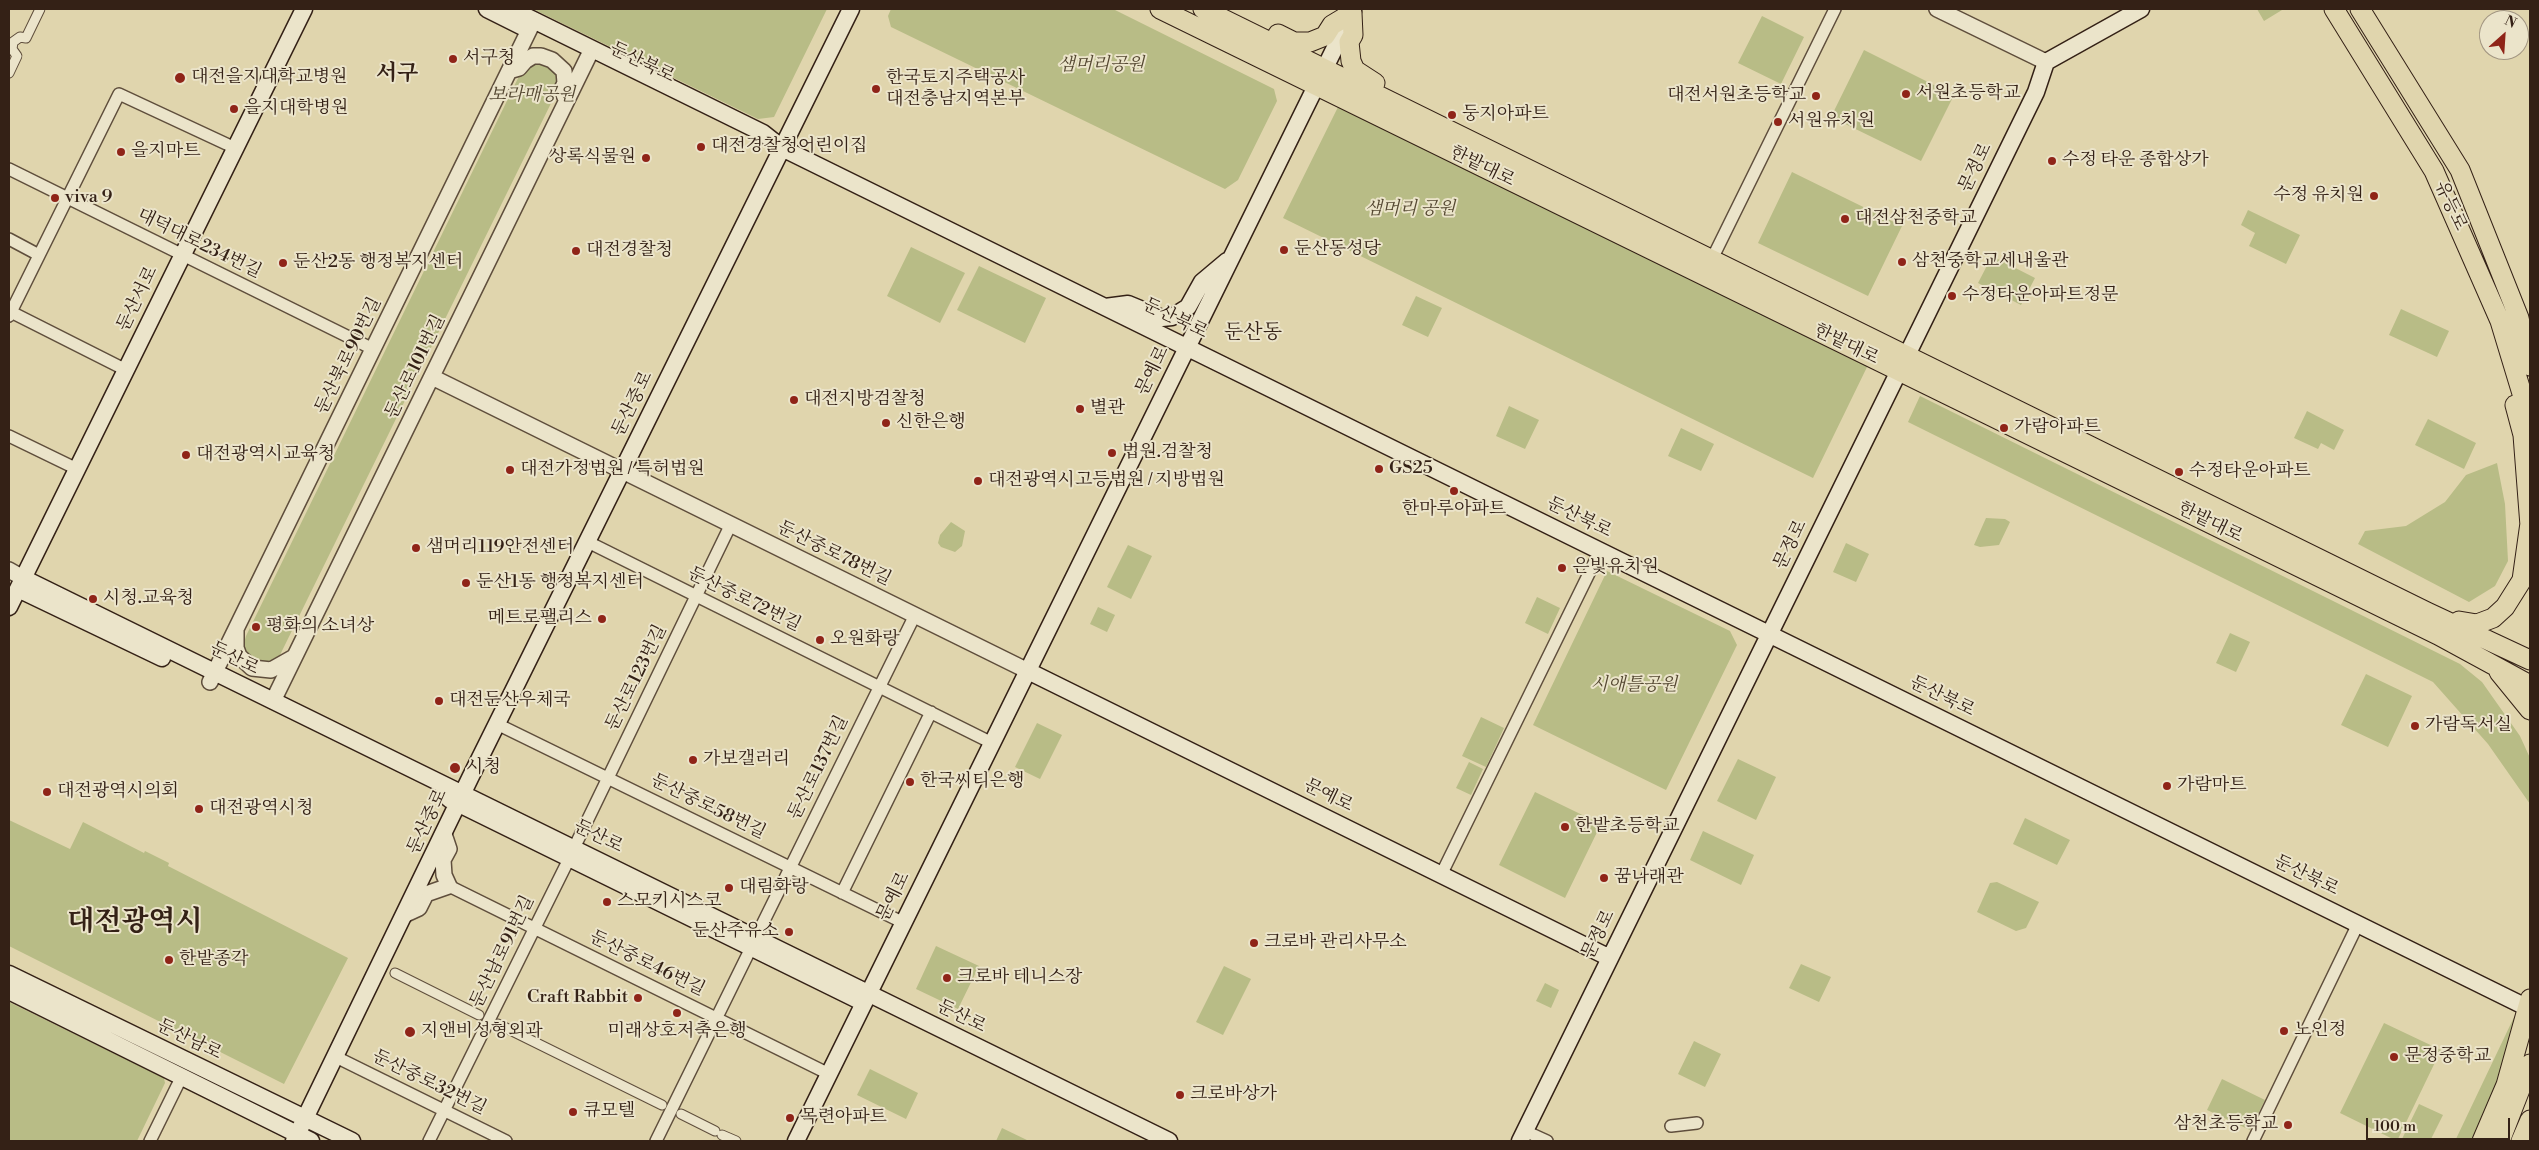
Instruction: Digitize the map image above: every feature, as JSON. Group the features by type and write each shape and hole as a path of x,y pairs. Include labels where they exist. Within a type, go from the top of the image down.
{"main road":[{"name":"둔산서로","path":"9,607 15,580 77,469 304,9"},
{"name":"둔산북로","path":"487,9 531,25 589,54 763,133 782,148 2358,924 2529,1003"},
{"name":"둔산북로","path":"511,9 531,25"},
{"name":"둔산중로","path":"301,1139 305,1119 406,914 460,799 851,9"},
{"name":"한밭대로","path":"1160,9 1320,77 1903,363 2530,660"},
{"name":"한밭대로","path":"1203,9 1262,38 1320,77 1384,98 1712,260 1903,363 2487,660 2530,684"},
{"path":"2046,62 2141,9"},
{"name":"유등로","path":"2334,9 2434,171 2500,320 2530,420"},
{"name":"유등로","path":"2360,9 2460,170 2519,318 2530,366"},
{"name":"문예로","path":"796,1141 1353,11"},
{"path":"1262,38 1276,34 1294,42 1310,42 1325,36 1332,24 1353,11"},
{"path":"1353,11 1353,34 1349,42 1351,61 1355,70 1378,84 1384,98"},
{"name":"문정로","path":"1522,1136 2036,92 2046,62"},
{"path":"1105,307 1128,304 1162,318 1172,317 1188,308 1202,282 1230,258"},
{"path":"2519,318 2530,337"},
{"path":"2427,612 2460,622 2477,624 2493,618 2505,607 2522,580 2530,524 2523,435 2499,341 2500,320"},
{"name":"둔산로","path":"15,580 753,943 1168,1141"},
{"path":"2487,660 2530,710"},
{"name":"문예로","path":"1028,671 1610,958"},
{"name":"둔산로","path":"213,677 273,700 460,799"},
{"name":"둔산남로","path":"9,974 352,1141"},
{"name":"둔산남로","path":"9,991 182,1076 301,1139"},
{"name":"둔산로","path":"867,998 1145,1141"},
{"path":"2482,1141 2506,1085 2529,1003"},
{"path":"2500,1141 2530,1064"},
{"path":"2511,1141 2530,1093"},
{"path":"2521,1141 2530,1120"}],"street":[{"path":"9,73 17,56 12,49 11,41 20,37 26,38 40,9"},
{"path":"1712,260 1835,9"},
{"path":"1937,9 2046,62"},
{"name":"둔산북로90번길","path":"213,677 531,25"},
{"name":"둔산로101번길","path":"273,700 589,54"},
{"path":"510,70 519,68 524,61 533,56 541,56 552,60 564,71 565,83 562,89 566,101"},
{"path":"126,370 10,314 119,94 235,148"},
{"name":"대덕대로234번길","path":"9,169 373,349"},
{"path":"9,239 39,255"},
{"name":"둔산중로78번길","path":"432,377 1028,671"},
{"path":"9,436 77,469"},
{"name":"둔산로123번길","path":"572,853 731,524"},
{"name":"둔산중로72번길","path":"588,542 992,743"},
{"path":"1441,875 1600,550"},
{"name":"둔산로137번길","path":"656,1141 915,615"},
{"path":"236,630 236,648 239,656 252,668 271,670 294,657"},
{"path":"842,893 931,712"},
{"name":"둔산중로58번길","path":"497,724 904,923"},
{"path":"406,914 419,908 426,894 449,886 444,876 443,860 449,849 444,834"},
{"name":"둔산남로91번길","path":"429,1141 572,853"},
{"name":"둔산중로46번길","path":"449,886 829,1074"},
{"path":"2253,1141 2358,924"},
{"path":"395,973 479,1014"},
{"path":"498,1024 662,1105"},
{"name":"둔산중로32번길","path":"336,1057 506,1141"},
{"path":"150,1141 182,1076"},
{"path":"681,1114 736,1141"},
{"path":"1672,1126 1697,1123"},
{"path":"1522,1136 1546,1141"}],"green space":[{"path":"533,9 827,9 774,117 758,119"},
{"name":"샘머리공원","path":"891,9 1113,9 1274,89 1277,101 1238,180 1225,189 891,27 888,16"},
{"path":"2257,9 2281,9 2282,10 2264,21"},
{"path":"1762,16 1804,37 1781,84 1738,63"},
{"path":"1864,50 1954,95 1921,161 1831,117"},
{"name":"보라매공원","path":"534,61 558,70 559,87 280,655 264,665 247,658 243,646 246,636 522,70"},
{"name":"샘머리 공원","path":"1339,105 1868,365 1813,478 1283,218"},
{"path":"1792,172 1902,226 1868,296 1758,243"},
{"path":"2248,210 2300,235 2286,264 2249,246 2255,233 2241,225"},
{"path":"911,247 965,273 940,323 887,296"},
{"path":"1992,256 2035,278 2021,305 1978,283"},
{"path":"979,266 1046,298 1025,343 957,310"},
{"path":"1416,296 1442,308 1428,337 1402,325"},
{"path":"2401,309 2449,331 2437,357 2389,335"},
{"path":"1920,396 2460,664 2482,682 2520,736 2530,758 2530,804 2488,744 2433,682 1908,422"},
{"path":"1509,406 1539,420 1525,449 1496,436"},
{"path":"2307,411 2344,430 2334,450 2321,443 2318,449 2294,438"},
{"path":"2428,419 2476,443 2464,469 2415,445"},
{"path":"1681,428 1714,444 1701,471 1668,456"},
{"path":"2497,463 2505,504 2508,561 2495,586 2469,602 2358,544 2365,531 2406,526 2445,502 2466,475"},
{"path":"1986,518 2005,519 2010,522 1999,545 1980,547 1974,545"},
{"path":"951,522 965,531 962,546 955,552 941,547 938,543 940,535"},
{"path":"1846,543 1869,554 1856,582 1833,572"},
{"path":"1128,545 1152,556 1131,599 1107,587"},
{"name":"시애틀공원","path":"1607,571 1730,631 1737,645 1666,790 1533,725"},
{"path":"1537,597 1560,608 1548,634 1525,623"},
{"path":"1098,607 1115,615 1107,632 1090,624"},
{"path":"2230,633 2250,642 2236,672 2216,663"},
{"path":"2366,674 2412,696 2388,747 2341,725"},
{"path":"1481,717 1504,728 1486,767 1462,756"},
{"path":"1037,723 1062,735 1040,779 1015,767"},
{"path":"1738,759 1776,777 1756,820 1717,801"},
{"path":"1469,762 1483,769 1471,795 1456,788"},
{"path":"1535,792 1601,824 1565,898 1499,865"},
{"path":"2025,818 2070,840 2057,865 2013,844"},
{"path":"9,820 70,849 83,822 144,853 145,851 169,863 168,866 348,958 284,1084 9,946"},
{"path":"1703,831 1754,855 1741,885 1690,860"},
{"path":"1997,882 2039,902 2026,928 2016,931 1977,912 1990,883"},
{"name":"크로바 테니스장","path":"936,946 979,966 958,1009 916,989"},
{"path":"1801,964 1831,977 1819,1002 1789,988"},
{"path":"1224,966 1251,979 1223,1035 1196,1022"},
{"path":"1545,983 1559,990 1551,1008 1536,1001"},
{"path":"9,1002 164,1078 165,1083 137,1141 9,1141"},
{"path":"2515,1015 2520,1021 2477,1141 2455,1141"},
{"path":"2384,1023 2441,1050 2397,1141 2340,1113"},
{"path":"1694,1041 1721,1054 1705,1087 1678,1074"},
{"path":"870,1069 918,1093 906,1119 857,1095"},
{"path":"2222,1079 2265,1100 2250,1130 2207,1110"},
{"path":"2419,1104 2443,1115 2430,1141 2401,1141"},
{"path":"1002,1128 1029,1141 996,1141"}],"place":[{"name":"서구청","path":"453,59"},
{"name":"대전을지대학교병원","path":"180,78"},
{"name":"한국토지주택공사 대전충남지역본부","path":"876,89"},
{"name":"서원초등학교","path":"1906,94"},
{"name":"대전서원초등학교","path":"1816,96"},
{"name":"을지대학병원","path":"234,109"},
{"name":"둥지아파트","path":"1452,115"},
{"name":"서원유치원","path":"1778,122"},
{"name":"대전경찰청어린이집","path":"701,147"},
{"name":"을지마트","path":"121,152"},
{"name":"상록식물원","path":"646,158"},
{"name":"수정 타운 종합상가","path":"2052,161"},
{"name":"수정 유치원","path":"2374,196"},
{"name":"viva 9","path":"55,198"},
{"name":"대전삼천중학교","path":"1845,219"},
{"name":"둔산동성당","path":"1284,250"},
{"name":"대전경찰청","path":"576,251"},
{"name":"삼천중학교세내울관","path":"1902,262"},
{"name":"둔산2동 행정복지센터","path":"283,263"},
{"name":"수정타운아파트정문","path":"1952,296"},
{"name":"대전지방검찰청","path":"794,400"},
{"name":"별관","path":"1080,409"},
{"name":"신한은행","path":"886,423"},
{"name":"가람아파트","path":"2004,428"},
{"name":"법원.검찰청","path":"1112,453"},
{"name":"대전광역시교육청","path":"186,455"},
{"name":"GS25","path":"1379,469"},
{"name":"대전가정법원 / 특허법원","path":"510,470"},
{"name":"수정타운아파트","path":"2179,472"},
{"name":"대전광역시고등법원 / 지방법원","path":"978,481"},
{"name":"한마루아파트","path":"1454,491"},
{"name":"샘머리119안전센터","path":"416,548"},
{"name":"은빛유치원","path":"1562,568"},
{"name":"둔산1동 행정복지센터","path":"466,583"},
{"name":"시청.교육청","path":"93,599"},
{"name":"메트로팰리스","path":"602,619"},
{"name":"평화의 소녀상","path":"256,627"},
{"name":"오원화랑","path":"820,640"},
{"name":"대전둔산우체국","path":"439,701"},
{"name":"가람독서실","path":"2415,726"},
{"name":"가보갤러리","path":"693,760"},
{"name":"시청","path":"455,768"},
{"name":"한국씨티은행","path":"910,782"},
{"name":"가람마트","path":"2167,786"},
{"name":"대전광역시의회","path":"47,792"},
{"name":"대전광역시청","path":"199,809"},
{"name":"한밭초등학교","path":"1565,827"},
{"name":"꿈나래관","path":"1604,878"},
{"name":"대림화랑","path":"729,888"},
{"name":"스모키시스코","path":"607,902"},
{"name":"둔산주유소","path":"789,932"},
{"name":"크로바 관리사무소","path":"1254,943"},
{"name":"한밭종각","path":"169,960"},
{"name":"크로바 테니스장","path":"947,978"},
{"name":"Craft Rabbit","path":"638,998"},
{"name":"미래상호저축은행","path":"677,1013"},
{"name":"노인정","path":"2284,1031"},
{"name":"지앤비성형외과","path":"410,1032"},
{"name":"문정중학교","path":"2394,1057"},
{"name":"크로바상가","path":"1180,1095"},
{"name":"큐모텔","path":"573,1112"},
{"name":"목련아파트","path":"790,1118"},
{"name":"삼천초등학교","path":"2288,1125"}],"district":[{"name":"서구","path":"397,75"},
{"name":"둔산동","path":"1253,333"},
{"name":"대전광역시","path":"135,923"}]}
